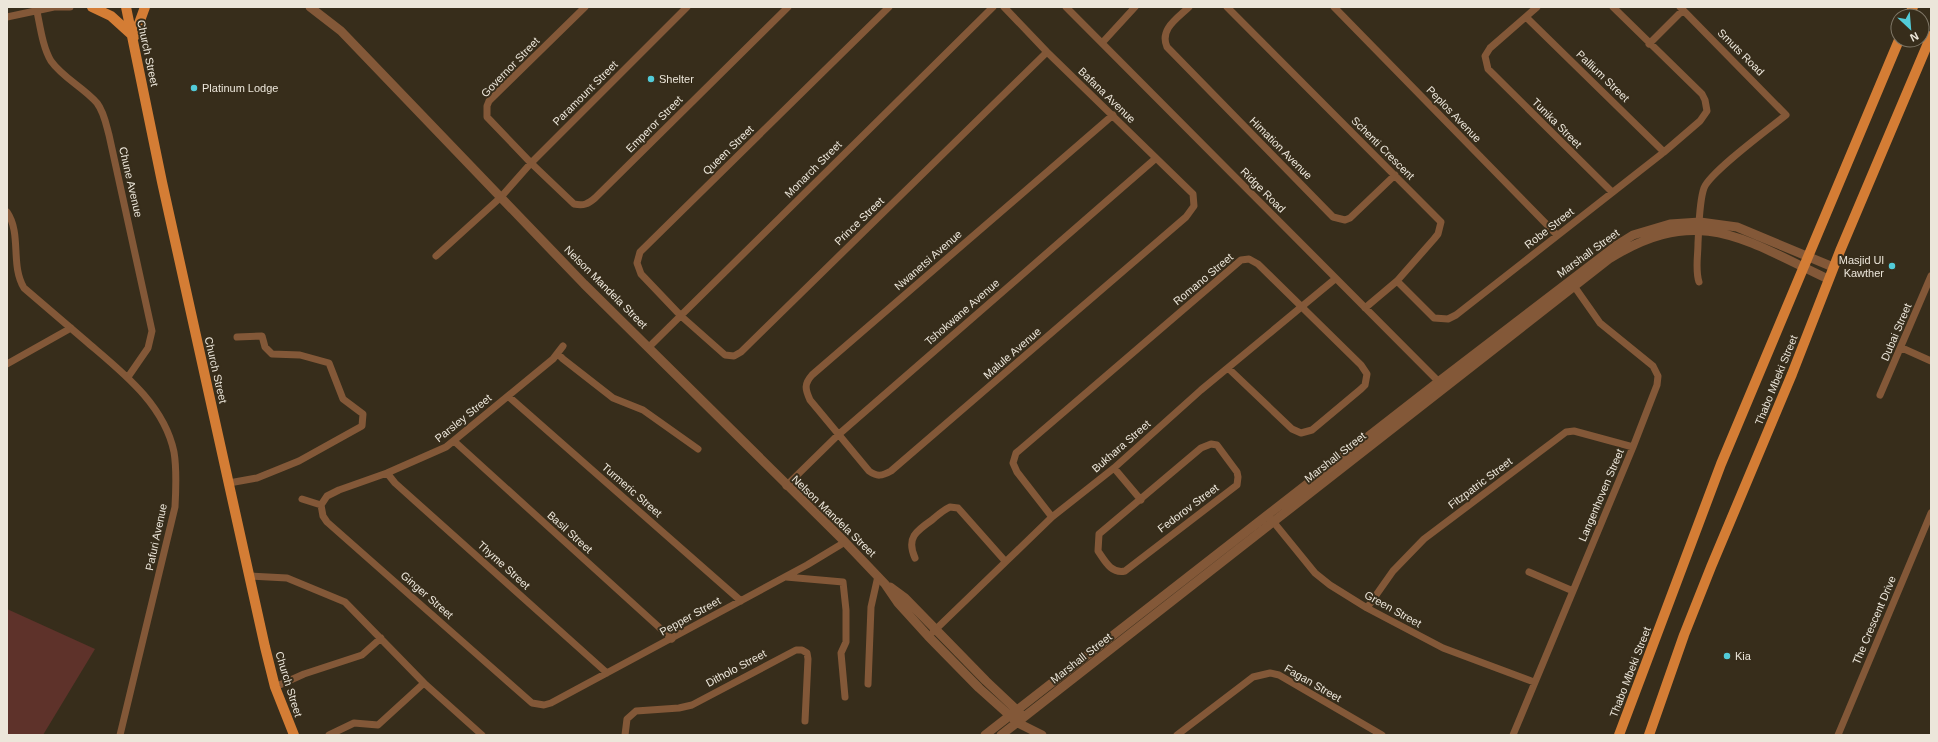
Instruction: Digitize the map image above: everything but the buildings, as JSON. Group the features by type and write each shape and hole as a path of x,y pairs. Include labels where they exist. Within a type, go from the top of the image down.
{"main road":[{"path":"92,7 111,16 133,37 145,7"},
{"name":"Church Street","path":"126,7 165,197 249,576 275,687 294,735"},
{"name":"Thabo Mbeki Street","path":"1649,735 1684,635 1792,374 1828,279 1931,36"},
{"name":"Thabo Mbeki Street","path":"1619,735 1722,464 1896,48"}],"street":[{"path":"7,17 37,9 70,7"},
{"name":"Nelson Mandela Street","path":"310,7 340,31 584,284 649,347 786,486 845,542 878,576 898,603 959,668 1013,712"},
{"name":"Governor Street","path":"531,163 487,117 487,106 489,101 585,7"},
{"name":"Paramount Street","path":"436,256 501,197 531,163 687,7"},
{"name":"Emperor Street","path":"531,163 574,204 581,206 588,203 788,7"},
{"name":"Queen Street","path":"681,316 642,274 637,263 640,252 889,7"},
{"name":"Monarch Street","path":"649,347 993,7"},
{"name":"Bafana Avenue","path":"1004,7 1047,52 1113,115 1155,159 1190,191 1195,199"},
{"name":"Ridge Road","path":"1066,7 1441,384"},
{"path":"1102,43 1135,7"},
{"name":"Himation Avenue","path":"1189,7 1168,28 1165,34 1165,42 1173,55 1333,217 1345,220 1350,218 1395,175"},
{"name":"Schenti Crescent","path":"1227,7 1441,222 1438,234 1397,281 1365,308"},
{"name":"Peplos Avenue","path":"1334,7 1557,236"},
{"path":"1526,17 1537,7"},
{"path":"1613,7 1650,44 1681,9"},
{"name":"Chune Avenue","path":"37,9 45,43 51,60 64,75 96,102 105,119 152,331 148,348 128,377"},
{"name":"Smuts Road","path":"1681,9 1770,96 1786,115 1717,172 1706,184 1702,194 1699,226"},
{"name":"Tunika Street","path":"1526,17 1490,48 1485,56 1488,69 1612,192"},
{"name":"Pallium Street","path":"1526,17 1664,152"},
{"name":"Robe Street","path":"1397,281 1429,314 1440,320 1448,319 1456,315 1664,152 1700,121 1707,111 1707,106 1702,94 1650,44"},
{"name":"Prince Street","path":"681,316 725,355 734,356 741,352 1047,52"},
{"name":"Nwanetsi Avenue","path":"838,435 810,400 806,382 812,375 1113,115"},
{"name":"Tshokwane Avenue","path":"786,486 838,435 1155,159"},
{"name":"Malule Avenue","path":"838,435 868,471 875,476 891,472 1186,217 1194,206 1195,199"},
{"name":"Pafuri Avenue","path":"7,212 13,226 17,271 21,284 128,377 160,417 174,452 176,476 175,507 120,735"},
{"name":"Marshall Street","path":"1001,735 1271,518 1617,245 1647,230 1670,224 1737,227 1833,267"},
{"path":"1699,226 1697,272 1699,282"},
{"name":"Marshall Street","path":"1441,384 1609,259 1626,248 1649,237 1699,226 1735,236 1828,279"},
{"name":"Romano Street","path":"1052,517 1017,472 1013,463 1016,454 1241,260 1254,260 1365,370 1366,380 1361,390 1312,430 1307,432 1296,432 1229,368"},
{"name":"Dubai Street","path":"1880,395 1902,348 1931,276"},
{"name":"Bukhara Street","path":"928,636 1052,517 1114,468 1201,390 1335,279"},
{"name":"Langenhoven Street","path":"1513,735 1658,385 1658,376 1653,366 1600,323 1574,286"},
{"path":"7,364 71,328"},
{"path":"229,484 257,478 299,461 362,426 363,414 343,399 329,364 300,355 272,354 265,347 262,336 237,337"},
{"name":"Parsley Street","path":"321,505 327,496 339,490 387,473 439,451 454,441 558,354 563,346"},
{"path":"1902,348 1931,361"},
{"path":"558,354 613,398 643,410 698,449"},
{"name":"Turmeric Street","path":"508,396 741,601"},
{"name":"Fitzpatric Street","path":"1367,608 1397,566 1424,539 1566,432 1582,432 1633,447"},
{"name":"Basil Street","path":"454,441 672,639"},
{"name":"Fedorov Street","path":"1211,444 1217,445 1238,477 1237,485 1124,571 1115,571 1104,560 1098,551 1099,534 1141,500 1201,448 1211,444"},
{"path":"1114,468 1141,500"},
{"name":"Thyme Street","path":"387,473 395,483 607,673"},
{"path":"302,499 321,505"},
{"name":"Ginger Street","path":"321,505 323,516 327,522 532,703 544,705"},
{"path":"915,558 912,550 912,537 920,528 950,507 958,508 1005,561"},
{"name":"The Crescent Drive","path":"1838,735 1931,513"},
{"name":"Marshall Street","path":"985,735 1013,712 1271,518"},
{"name":"Green Street","path":"1271,518 1315,573 1330,585 1367,608 1443,648 1534,682"},
{"name":"Pepper Street","path":"544,705 672,639 786,577 845,542"},
{"path":"1529,572 1573,591"},
{"path":"249,576 287,578 345,602 424,684 482,735"},
{"path":"868,684 871,606 878,576"},
{"path":"786,577 843,582 846,610 846,642 841,653 845,697"},
{"name":"Nelson Mandela Street","path":"885,584 905,598 1021,720 1031,729 1042,735"},
{"path":"275,687 304,674 362,655 380,638"},
{"name":"Ditholo Street","path":"625,735 626,719 636,711 679,708 692,705 796,650 802,650 807,653 808,660 804,721"},
{"path":"959,668 966,661"},
{"name":"Fagan Street","path":"1180,734 1253,677 1270,672 1279,675 1382,735"},
{"path":"329,735 354,723 378,725 424,684"}],"shaded area":[{"path":"7,609 95,649 43,735 7,735"}],"place":[{"name":"Shelter","path":"651,79"},
{"name":"Platinum Lodge","path":"194,88"},
{"name":"Masjid Ul Kawther","path":"1892,266"},
{"name":"Kia","path":"1727,656"}]}
